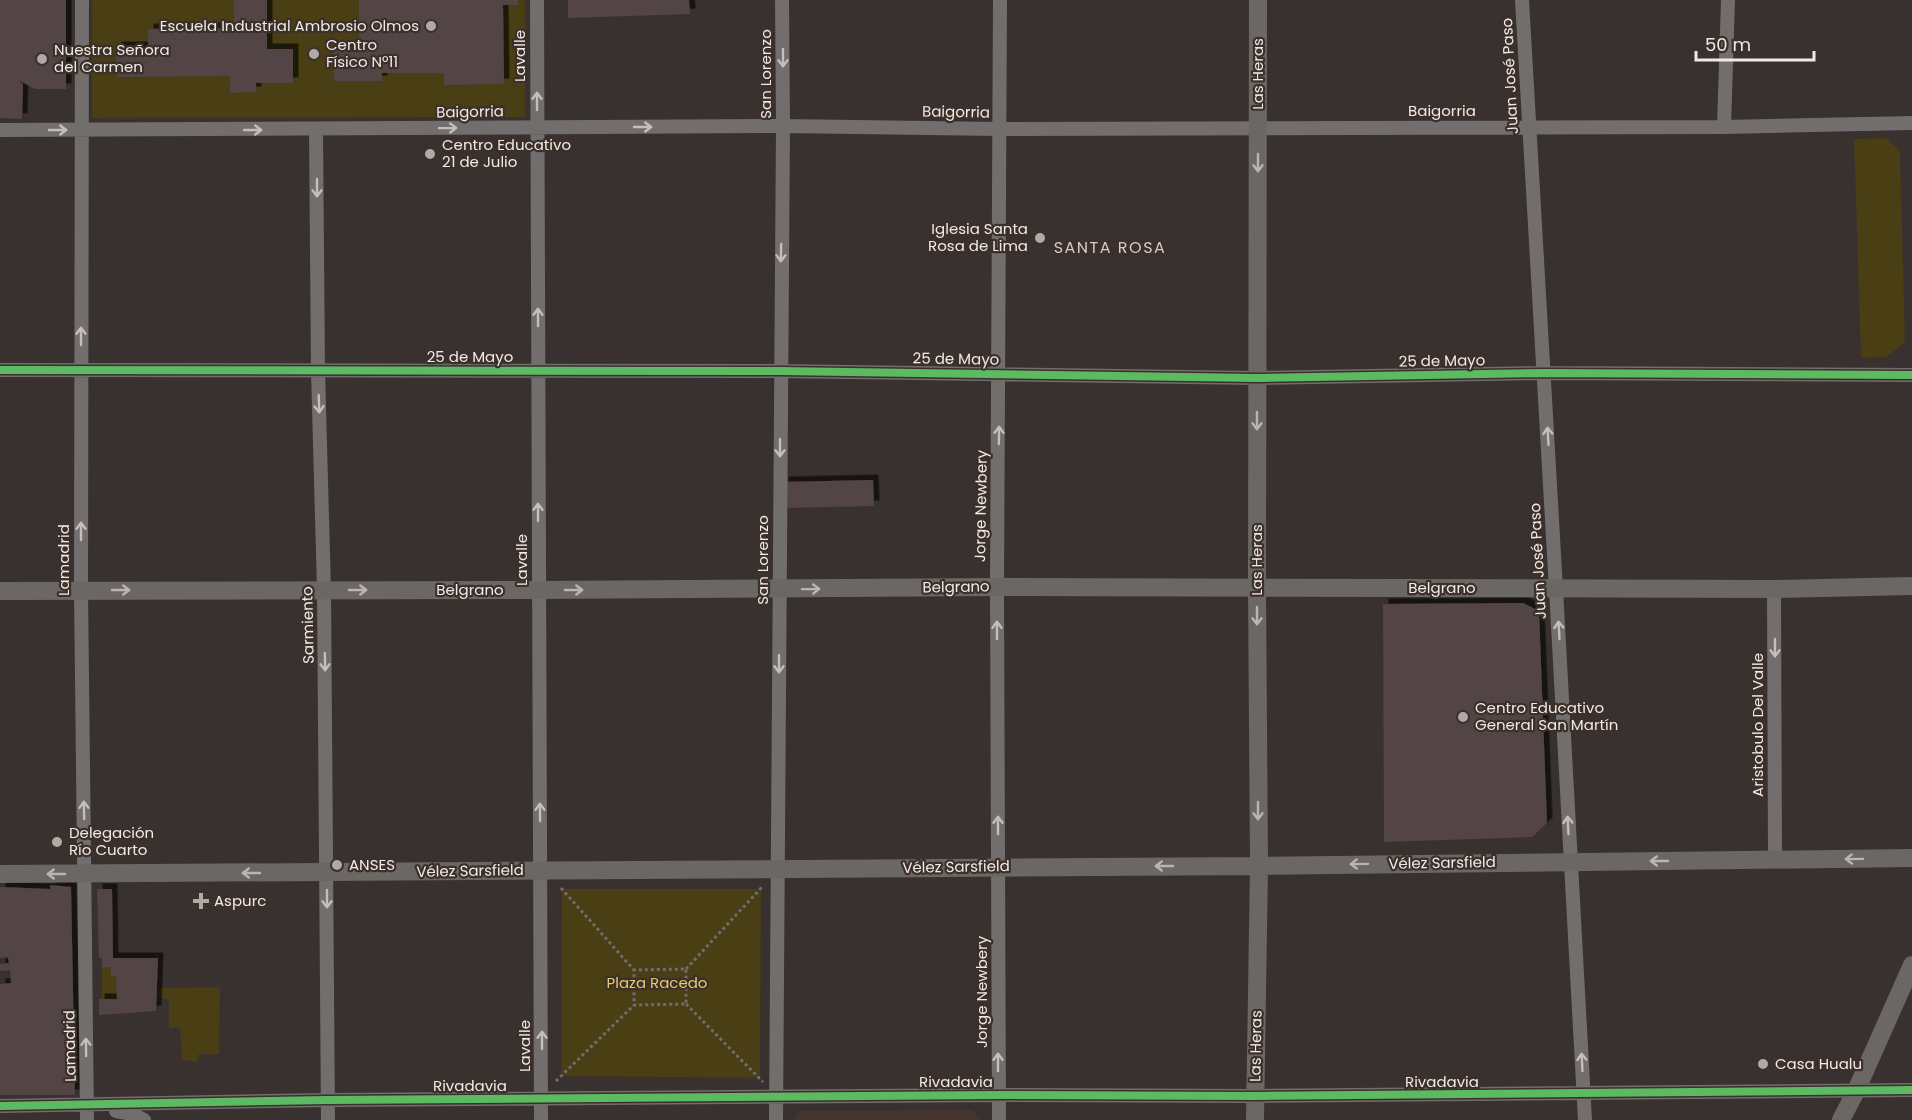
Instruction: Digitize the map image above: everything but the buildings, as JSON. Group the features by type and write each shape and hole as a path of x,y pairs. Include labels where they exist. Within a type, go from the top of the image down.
{"main road":[{"name":"Las Heras","path":"1255,1120 1258,866 1258,0"},
{"name":"Belgrano","path":"0,591 997,587 1774,590 1912,586"},
{"name":"Vélez Sarsfield","path":"0,874 1258,866 1912,858"},
{"path":"1841,1120 1912,966"}],"street":[{"name":"Lamadrid","path":"82,0 81,590 87,1120"},
{"name":"Lavalle","path":"537,0 541,1120"},
{"name":"San Lorenzo","path":"776,1120 782,0"},
{"name":"Jorge Newbery","path":"999,1120 997,587 1000,0"},
{"name":"Juan José Paso","path":"1522,0 1585,1120"},
{"path":"1724,127 1728,0"},
{"name":"Baigorria","path":"0,130 783,126 999,129 1724,127 1912,123"},
{"name":"Sarmiento","path":"316,130 318,371 324,590 328,1120"},
{"name":"25 de Mayo","path":"0,370 780,371 1257,378 1544,373 1912,375"},
{"name":"Aristobulo Del Valle","path":"1774,590 1775,860"},
{"name":"Rivadavia","path":"0,1106 776,1096 1255,1096 1912,1090"},
{"path":"87,1106 97,1120"},
{"path":"87,1106 132,1114 144,1120"}],"path":[{"path":"776,1096 686,1004 686,969 777,869"},
{"path":"541,870 562,889 634,970 634,1005"},
{"path":"634,970 686,969"},
{"path":"542,1099 561,1076 634,1005 686,1004"}],"shaded area":[{"path":"972,1110 980,1120 794,1120 800,1111"}],"green space":[{"name":"Centro Físico Nº11","path":"92,0 525,0 525,117 92,118"},
{"path":"1886,138 1900,151 1905,342 1886,357 1861,358 1854,139"},
{"name":"Plaza Racedo","path":"562,889 761,889 760,1078 561,1076"},
{"path":"102,967 111,967 111,976 116,976 117,999 102,1000"},
{"path":"220,987 219,1054 199,1054 197,1062 182,1060 180,1027 169,1028 169,999 157,998 157,988"}],"cycle path":[{"path":"0,370 780,371 1257,378 1544,373 1912,375"},
{"path":"0,1106 327,1100 998,1095 1255,1096 1912,1090"}],"place":[{"name":"Escuela Industrial Ambrosio Olmos","path":"431,26"},
{"name":"Centro Físico Nº11","path":"314,54"},
{"name":"Nuestra Señora del Carmen","path":"42,59"},
{"name":"Centro Educativo 21 de Julio","path":"430,154"},
{"name":"Iglesia Santa Rosa de Lima","path":"1040,238"},
{"name":"Centro Educativo General San Martín","path":"1463,717"},
{"name":"Delegación Río Cuarto","path":"57,842"},
{"name":"ANSES","path":"337,865"},
{"name":"Aspurc","path":"201,901"},
{"name":"Casa Hualu","path":"1763,1064"}],"district":[{"name":"SANTA ROSA","path":"1110,247"}]}
